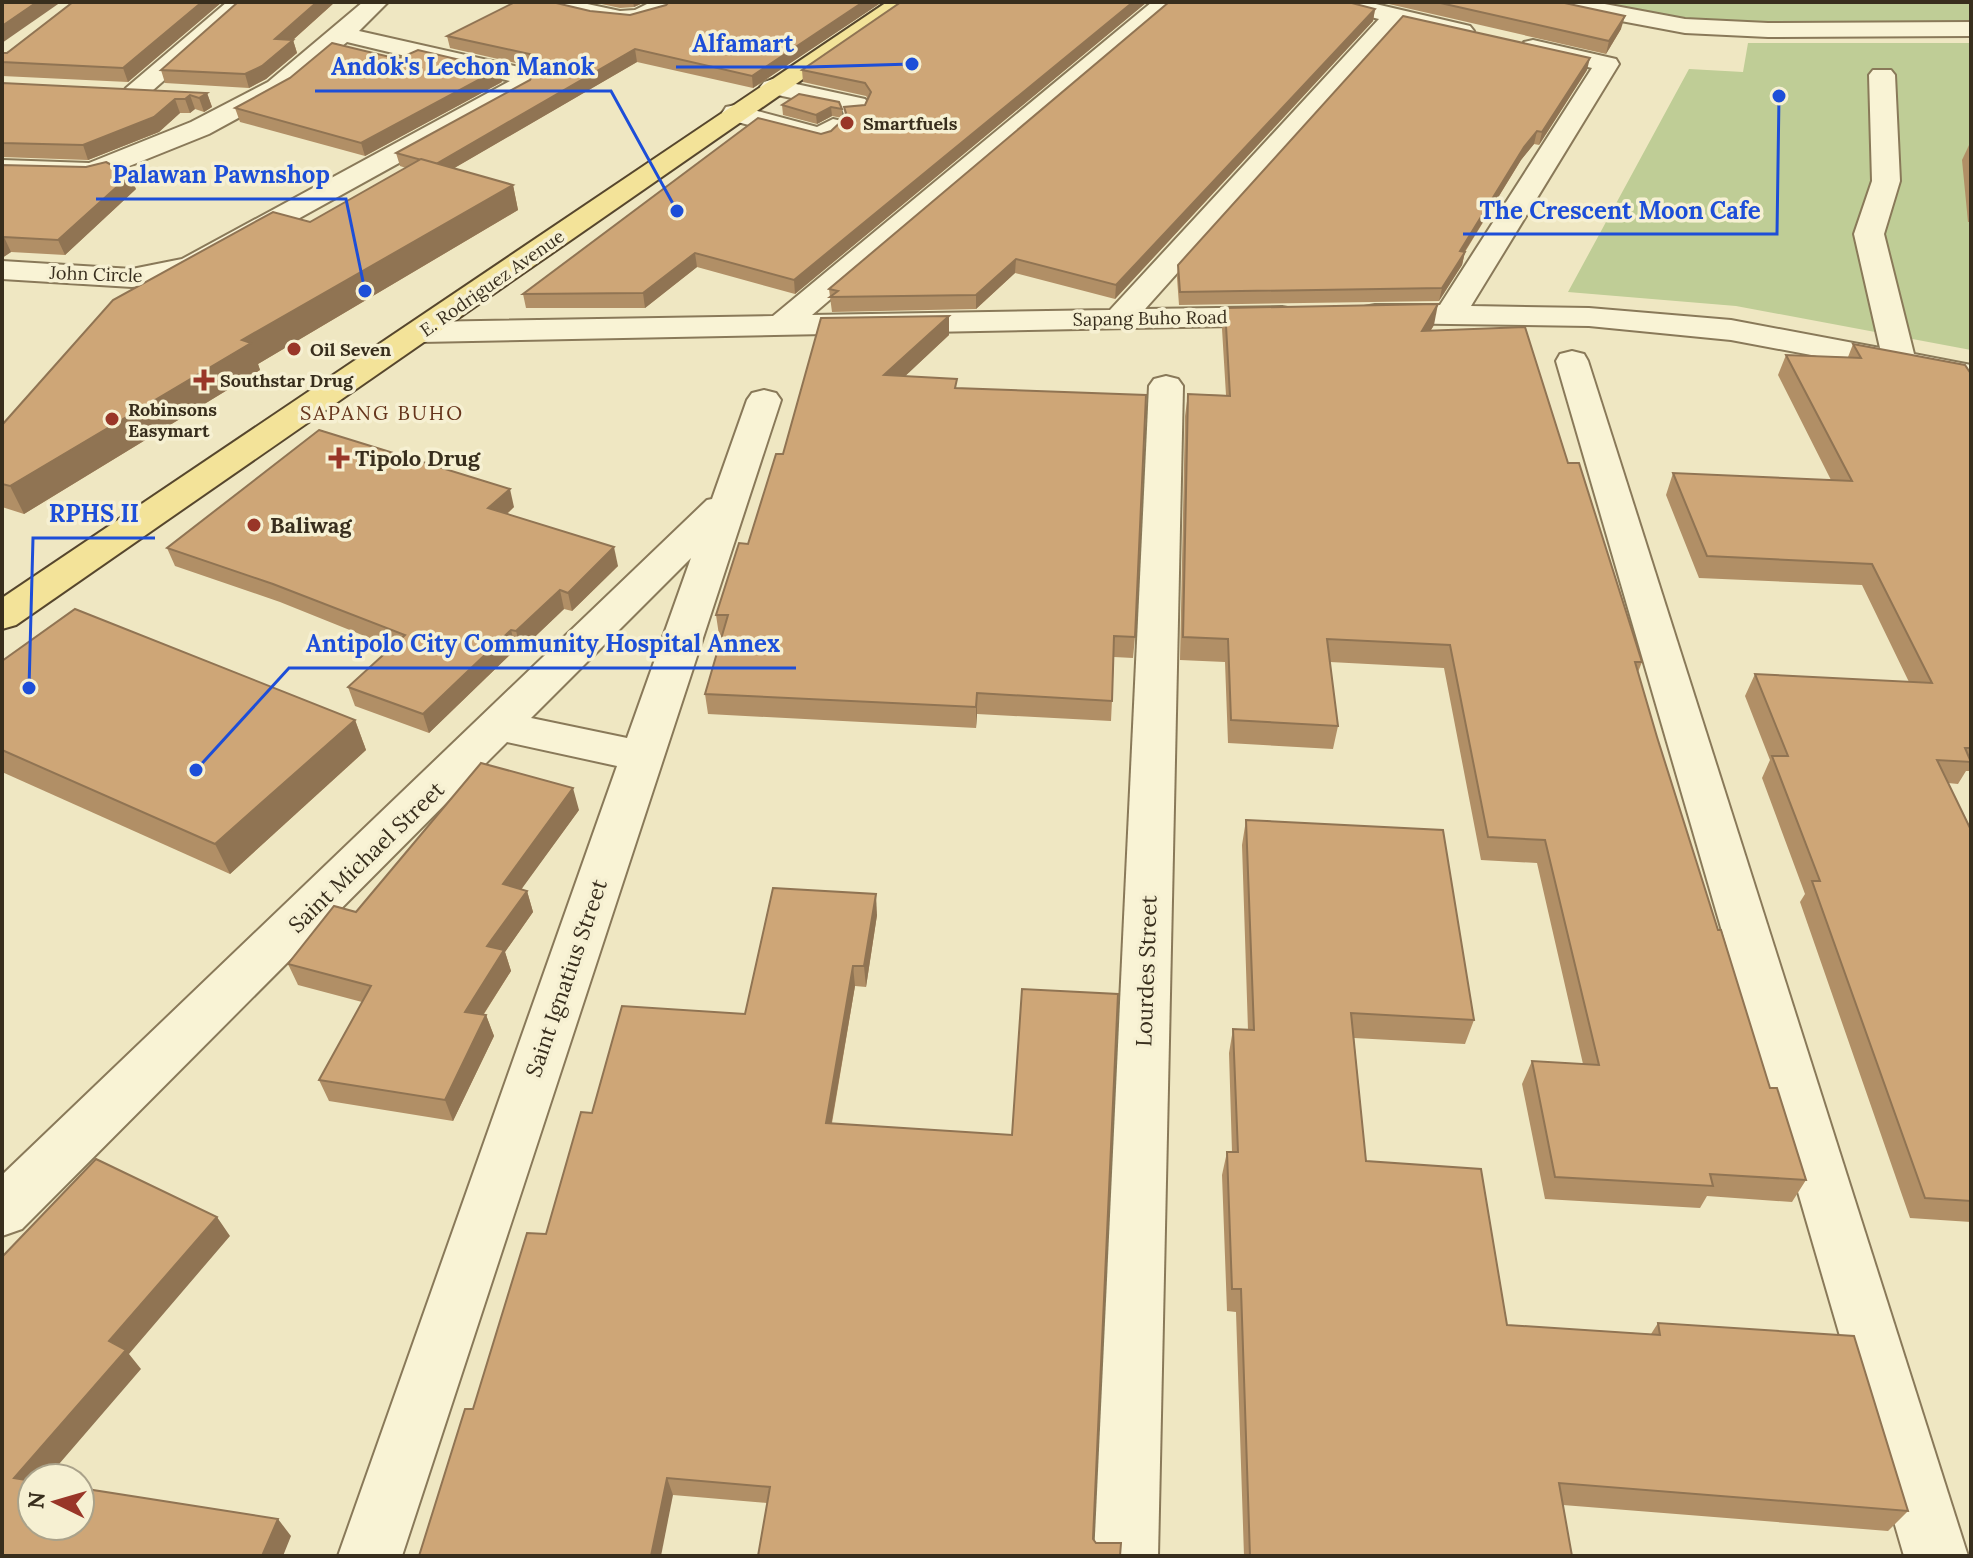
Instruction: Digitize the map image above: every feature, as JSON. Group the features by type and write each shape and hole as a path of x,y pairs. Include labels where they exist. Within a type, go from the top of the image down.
{"main road":[{"name":"E. Rodriguez Avenue","path":"2,616 421,332 773,87 902,2"}],"street":[{"path":"135,93 241,2"},
{"path":"2,168 92,171 200,128 277,87 376,2"},
{"path":"546,2 620,18 640,17 668,2"},
{"path":"781,325 1166,2"},
{"path":"1337,2 1486,36"},
{"path":"1557,2 1685,26 1768,30 1971,29"},
{"path":"1119,319 1395,15"},
{"name":"John Circle","path":"2,270 132,278 193,265 522,85 523,75 342,34"},
{"path":"1451,313 1607,64 1516,43"},
{"path":"1882,75 1886,181 1869,234 1899,362"},
{"path":"735,113 821,136 844,119 856,104 773,87"},
{"path":"105,91 165,94"},
{"path":"211,97 256,99"},
{"name":"Sapang Buho Road","path":"421,332 1451,313 1589,317 1731,330 1971,375"},
{"path":"1572,361 1936,1556"},
{"name":"Lourdes Street","path":"1126,1556 1166,386"},
{"name":"Saint Ignatius Street","path":"370,1556 764,400"},
{"name":"Saint Michael Street","path":"2,1211 728,501"},
{"path":"499,726 641,756"}],"green space":[{"path":"1577,2 1971,2 1971,21 1727,24 1653,18"},
{"path":"1748,43 1971,43 1971,350 1736,306 1568,292 1689,69 1743,72"}],"building":[{"path":"2,2 37,2 2,26"},
{"path":"73,2 202,2 123,68 2,62 2,53 7,53"},
{"path":"238,2 317,2 275,39 293,40 262,66 245,74 161,70"},
{"path":"515,2 552,2 590,11 630,15 669,2 863,2 752,76 635,49 436,164 396,153 530,80 536,68 530,54 447,36"},
{"path":"901,2 1133,2 794,280 695,253 643,293 523,294 758,118 821,134 831,131 847,116 844,107 865,105 871,92 865,83 802,70"},
{"path":"1169,2 1348,2 1375,9 1116,285 1016,259 976,295 830,297 838,291 829,289"},
{"path":"1436,2 1560,2 1625,16 1609,41"},
{"path":"1403,16 1590,58 1542,132 1537,131 1524,147 1460,251 1465,252 1442,288 1180,292 1178,265"},
{"path":"332,43 398,59 418,50 499,69 361,143 235,108 290,78"},
{"path":"2,83 207,93 199,98 190,95 185,99 175,99 154,117 83,145 2,143"},
{"path":"799,94 839,102 842,109 831,107 816,115 782,105"},
{"path":"421,159 513,185 242,340 251,343 10,486 2,484 2,425 113,300 273,212 310,222"},
{"path":"106,162 130,175 58,240 2,238 2,165 86,167"},
{"path":"1438,304 1422,331 1525,327 1568,463 1579,463 1642,662 1635,662 1718,930 1721,930 1770,1088 1777,1088 1806,1180 1710,1174 1713,1186 1555,1177 1532,1061 1599,1065 1545,840 1488,837 1450,645 1327,639 1338,726 1231,720 1228,639 1183,637 1188,394 1230,396 1225,308"},
{"path":"949,316 884,375 957,379 955,388 1146,395 1135,637 1114,636 1112,701 977,693 976,707 705,694 728,615 716,615 739,543 748,544 776,454 783,454 821,318"},
{"path":"1853,344 1965,365 1971,374 1971,748 1965,748 1971,762 1937,760 1971,830 1971,1201 1925,1198 1812,881 1820,881 1772,756 1788,756 1755,674 1932,683 1872,564 1707,556 1673,473 1852,481 1786,355 1861,358"},
{"path":"319,430 510,489 488,508 614,547 568,593 560,590 516,631 511,630 423,714 348,687 405,635 273,584 167,548"},
{"path":"75,609 355,720 215,844 2,750 2,661"},
{"path":"481,763 573,788 503,884 527,891 487,946 504,950 465,1012 486,1015 445,1100 319,1080 371,986 288,964 334,906 356,912"},
{"path":"1246,820 1443,830 1474,1020 1351,1013 1366,1161 1481,1169 1507,1325 1660,1335 1658,1323 1854,1336 1908,1511 1559,1483 1572,1556 1250,1556 1241,1289 1232,1289 1227,1152 1238,1152 1233,1029 1254,1030"},
{"path":"773,888 876,894 864,966 853,966 826,1123 1012,1135 1022,989 1118,994 1093,1539 1096,1543 1121,1543 1120,1556 758,1556 770,1487 667,1478 651,1556 419,1556 465,1409 473,1409 527,1233 546,1234 581,1112 592,1113 622,1006 745,1014"},
{"path":"96,1159 217,1217 109,1341 126,1350 28,1462 16,1462 16,1542 96,1542 96,1491 278,1519 262,1556 2,1556 2,1257"}],"place":[{"name":"Alfamart","path":"912,64"},
{"name":"The Crescent Moon Cafe","path":"1779,96"},
{"name":"Smartfuels","path":"847,123"},
{"name":"Andok's Lechon Manok","path":"677,211"},
{"name":"Palawan Pawnshop","path":"365,291"},
{"name":"Oil Seven","path":"294,349"},
{"name":"Southstar Drug","path":"204,380"},
{"name":"Robinsons Easymart","path":"112,419"},
{"name":"Tipolo Drug","path":"339,458"},
{"name":"Baliwag","path":"254,525"},
{"name":"RPHS II","path":"29,688"},
{"name":"Antipolo City Community Hospital Annex","path":"196,770"}],"district":[{"name":"SAPANG BUHO","path":"382,412"}]}
